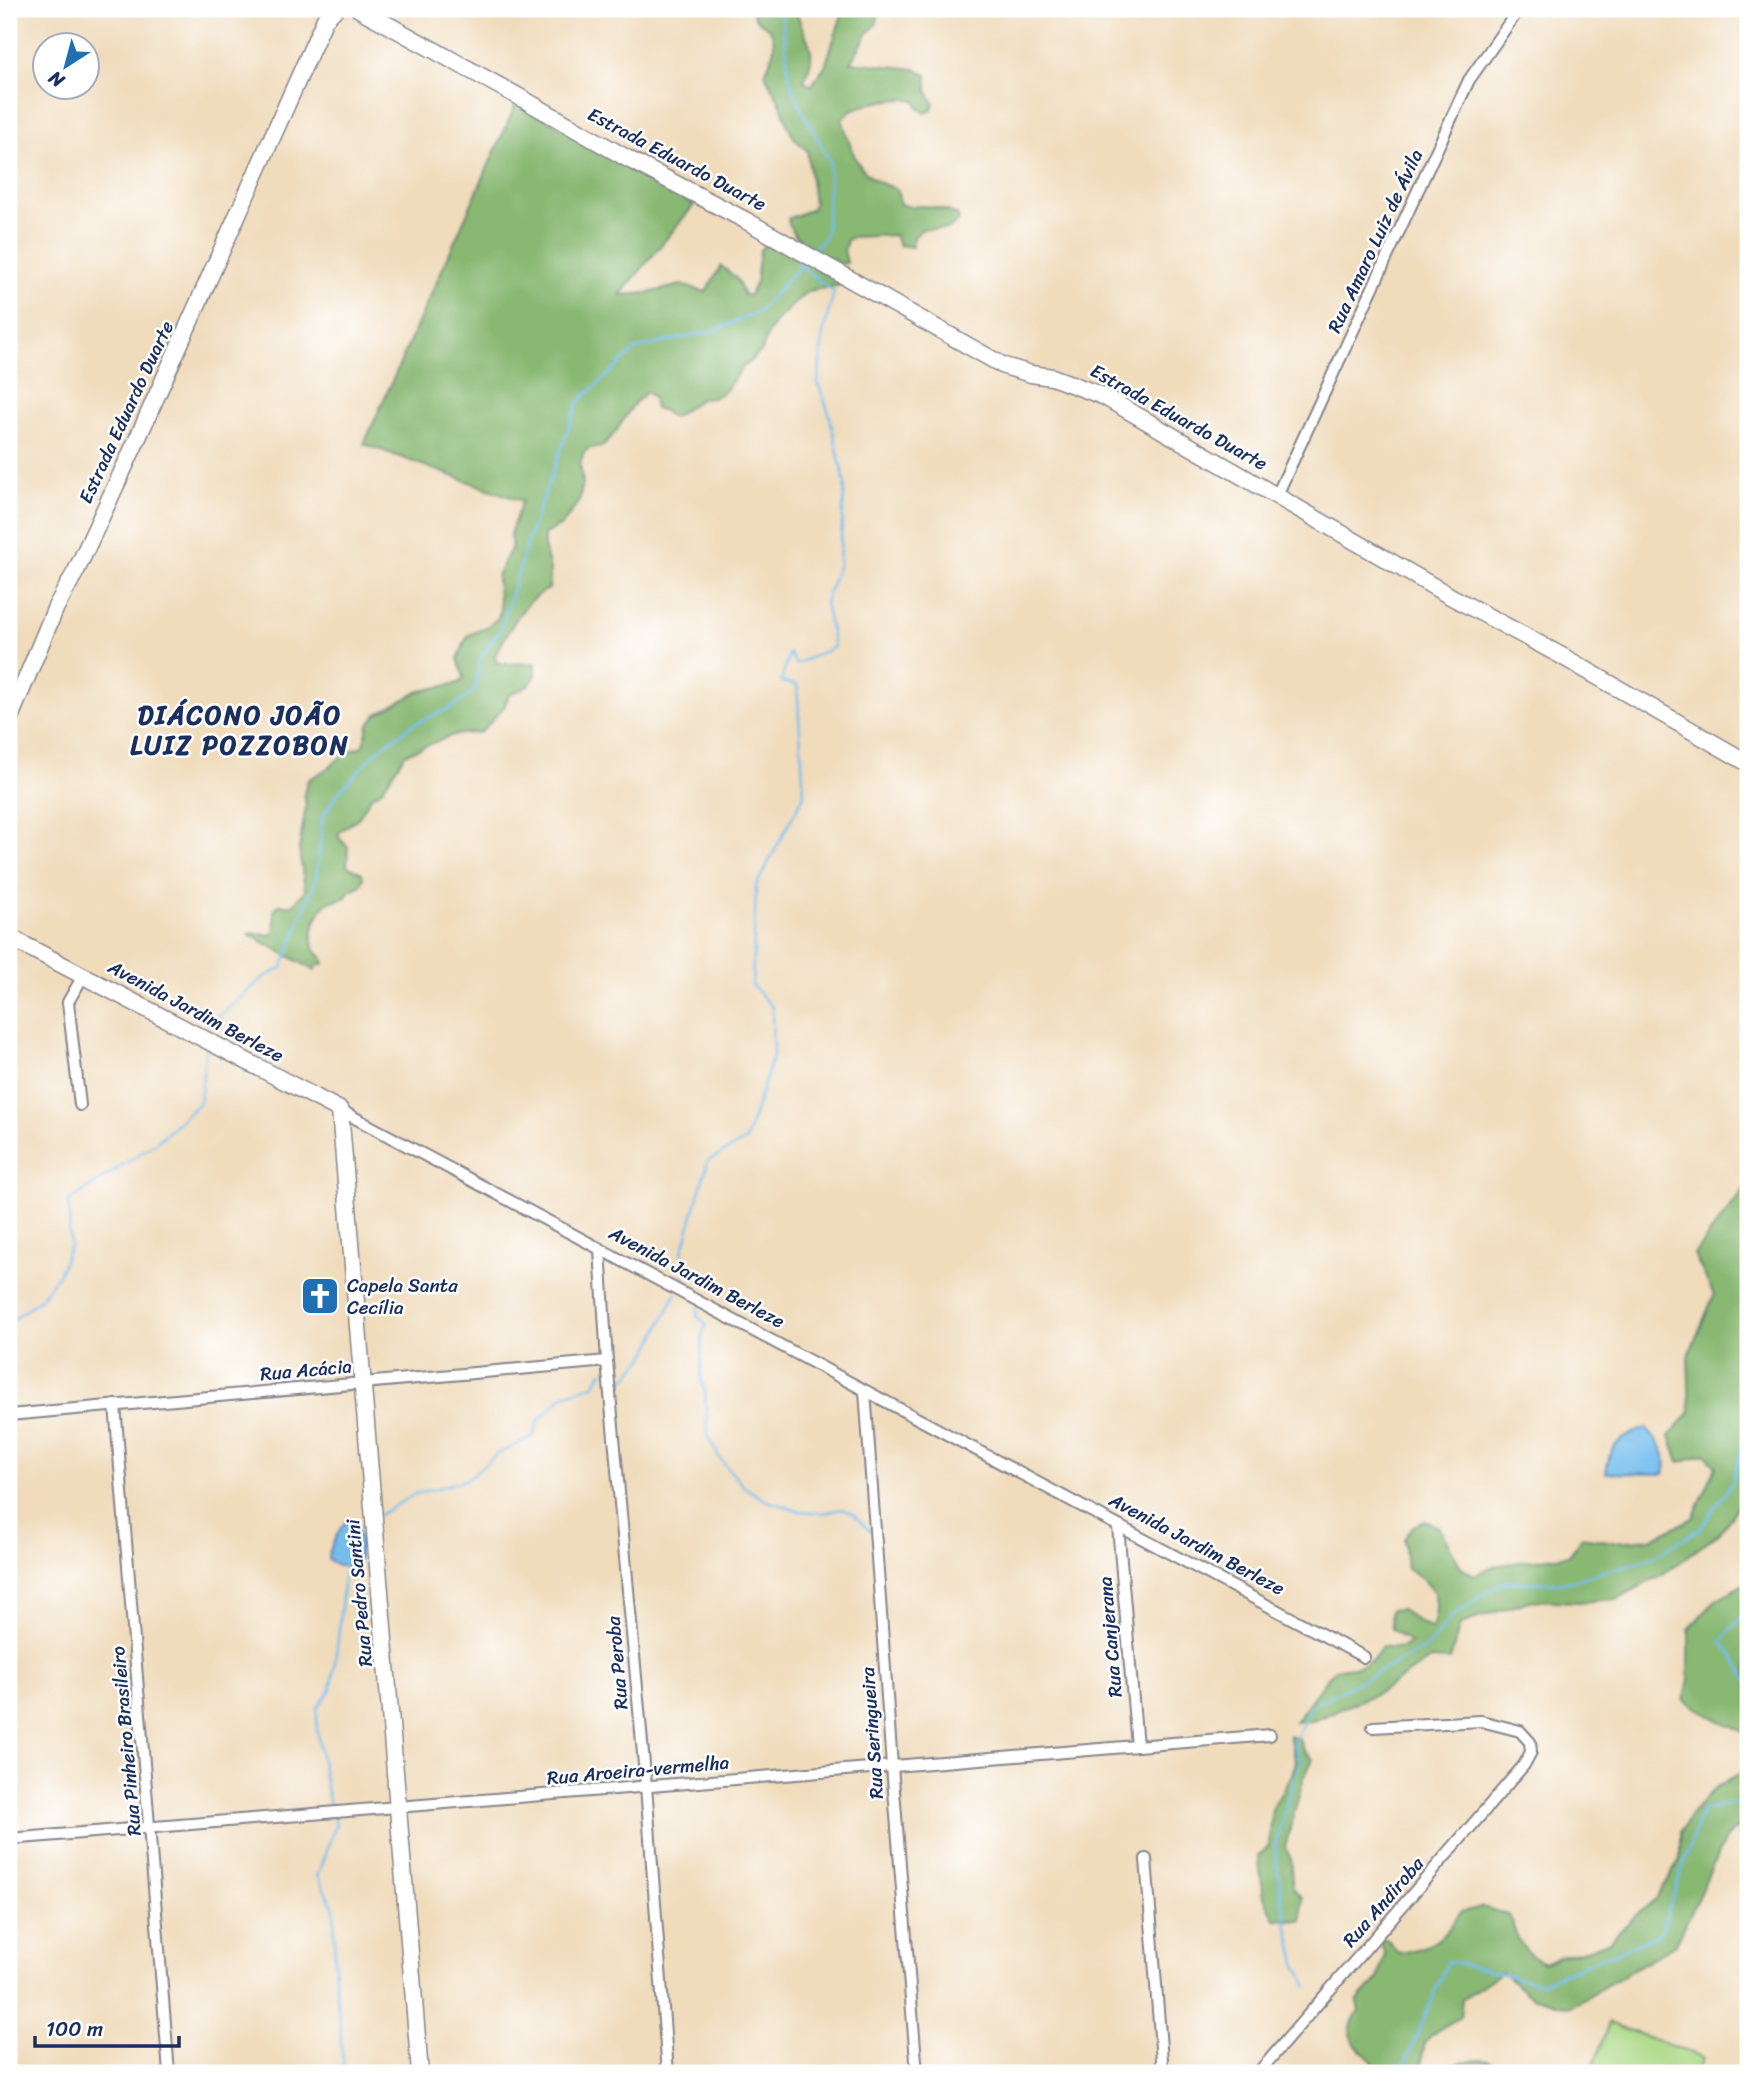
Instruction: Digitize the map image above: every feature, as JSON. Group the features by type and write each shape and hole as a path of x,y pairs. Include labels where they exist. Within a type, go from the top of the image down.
{"street":[{"name":"Estrada Eduardo Duarte","path":"9,720 56,607 114,489 326,19 335,9"},
{"name":"Estrada Eduardo Duarte","path":"359,9 630,160 746,220 1004,366 1075,384 1104,396 1450,596 1560,655 1748,763"},
{"name":"Rua Amaro Luiz de Ávila","path":"1277,495 1469,80 1519,9"},
{"name":"Avenida Jardim Berleze","path":"9,937 340,1110 1364,1657"},
{"path":"80,1105 68,1002 83,976"},
{"name":"Rua Pedro Santini","path":"340,1110 420,2073"},
{"name":"Rua Peroba","path":"600,1249 607,1361 646,1786 668,2073"},
{"name":"Rua Acácia","path":"9,1415 607,1361"},
{"name":"Rua Seringueira","path":"865,1391 917,2073"},
{"name":"Rua Pinheiro Brasileiro","path":"115,1405 169,2073"},
{"name":"Rua Canjerana","path":"1118,1525 1137,1746"},
{"name":"Rua Andiroba","path":"1258,2073 1524,1765 1531,1752 1530,1742 1520,1731 1481,1721 1373,1727"},
{"name":"Rua Aroeira-vermelha","path":"9,1839 1270,1735"},
{"path":"1146,1859 1163,2073"}],"green space":[{"path":"756,9 796,9 811,51 804,80 811,86 825,66 844,9 878,9 877,23 867,34 851,62 916,69 927,75 927,90 934,103 932,109 926,113 919,109 916,101 910,99 873,103 850,111 842,119 854,154 864,171 872,178 897,189 900,204 940,209 957,215 959,220 949,229 922,229 914,237 912,247 899,245 894,235 852,237 847,240 844,250 847,263 841,264 801,241 790,227 788,219 812,209 814,203 807,150 794,138 765,73 770,63 774,41 770,30 753,15"},
{"path":"517,102 694,205 620,295 648,293 681,285 706,292 721,266 736,278 744,295 750,295 756,282 760,250 768,241 846,284 808,291 803,295 775,322 762,351 742,368 725,391 713,398 700,399 673,418 662,410 655,409 653,397 646,392 603,446 584,452 580,465 583,484 579,501 562,525 544,534 550,570 549,589 531,600 524,608 495,655 496,662 503,664 535,663 536,676 528,686 509,695 504,707 481,732 453,735 405,754 383,788 372,795 359,817 339,832 339,838 348,847 347,866 362,873 363,879 361,885 349,891 346,897 329,902 317,917 313,945 324,964 318,965 314,970 247,933 271,935 275,930 274,910 279,905 293,905 305,890 299,849 306,806 304,793 308,780 330,767 345,753 363,746 369,724 377,714 420,691 459,683 464,678 458,659 465,641 469,635 498,618 500,610 497,576 512,547 510,534 522,501 364,444"},
{"path":"1748,1184 1748,1491 1720,1533 1663,1574 1617,1599 1578,1602 1532,1600 1460,1624 1450,1660 1430,1659 1382,1691 1313,1721 1295,1722 1336,1669 1369,1662 1382,1646 1400,1648 1411,1643 1391,1629 1390,1610 1402,1609 1432,1629 1436,1608 1434,1593 1407,1568 1404,1539 1413,1526 1425,1521 1439,1527 1462,1569 1475,1575 1493,1566 1569,1555 1582,1537 1615,1542 1651,1539 1693,1518 1716,1467 1706,1454 1679,1462 1670,1436 1690,1412 1688,1357 1714,1295 1694,1254"},
{"path":"1748,1582 1748,1735 1684,1700 1689,1680 1689,1629 1717,1599"},
{"path":"1289,1736 1299,1739 1304,1751 1313,1759 1303,1780 1285,1847 1290,1857 1293,1888 1302,1898 1302,1921 1275,1919 1264,1897 1258,1856 1269,1846 1272,1809 1296,1762"},
{"path":"1748,1770 1748,1859 1737,1827 1724,1841 1676,1944 1567,2007 1532,1997 1502,1972 1462,1999 1460,2017 1429,2038 1423,2051 1423,2073 1370,2073 1373,2062 1355,2044 1350,2034 1359,2011 1357,2001 1378,1979 1385,1954 1379,1940 1388,1940 1398,1953 1420,1948 1442,1936 1461,1912 1483,1907 1509,1915 1525,1949 1544,1963 1610,1941 1658,1897 1680,1859 1680,1832 1693,1812 1715,1788"},
{"path":"1609,2023 1703,2057 1697,2073 1591,2073"},
{"path":"1489,2061 1507,2073 1449,2073 1458,2063"}],"water":[{"path":"1646,1428 1659,1444 1666,1459 1664,1474 1606,1473 1610,1455 1617,1443"},
{"path":"347,1521 356,1527 360,1538 357,1566 338,1566 328,1560 335,1539"}],"waterway":[{"path":"781,9 790,82 830,161 826,235 813,250"},
{"path":"207,1035 209,1025 263,978 282,968 316,880 323,816 337,794 378,750 412,725 454,706 475,691 480,659 501,628 530,534 578,402 636,349 716,330 758,312 804,261"},
{"path":"692,1294 684,1278 682,1253 708,1161 746,1140 773,1056 772,1007 752,985 756,886 804,795 797,685 781,682 789,653 796,664 834,647 825,602 839,564 845,484 829,413 818,383 823,333 834,292 800,265"},
{"path":"9,1323 40,1299 58,1275 70,1246 69,1201 157,1142 200,1102 206,1048"},
{"path":"614,1389 647,1353 676,1293"},
{"path":"699,1306 697,1317 706,1325 702,1336 701,1379 705,1392 708,1437 720,1459 744,1487 765,1500 798,1511 824,1513 842,1509 853,1514 870,1531"},
{"path":"379,1515 415,1494 466,1480 496,1455 534,1436 538,1421 564,1395 594,1385 602,1372 604,1373"},
{"path":"1308,1987 1296,1963 1282,1901 1275,1847 1301,1761 1293,1745 1311,1706 1426,1648 1453,1615 1504,1582 1563,1583 1649,1559 1700,1529 1732,1483 1742,1450 1748,1442"},
{"path":"356,1530 368,1522"},
{"path":"331,1808 317,1728 317,1708 331,1690 345,1563"},
{"path":"1748,1608 1722,1641 1748,1680"},
{"path":"1401,2073 1448,1961 1540,1983 1660,1934 1702,1810 1748,1801"},
{"path":"333,1815 336,1824 317,1876 334,1908 335,1978 344,2072"}],"place":[{"name":"Capela Santa Cecília","path":"320,1296"}],"district":[{"name":"DIÁCONO JOÃO LUIZ POZZOBON","path":"240,730"}]}
